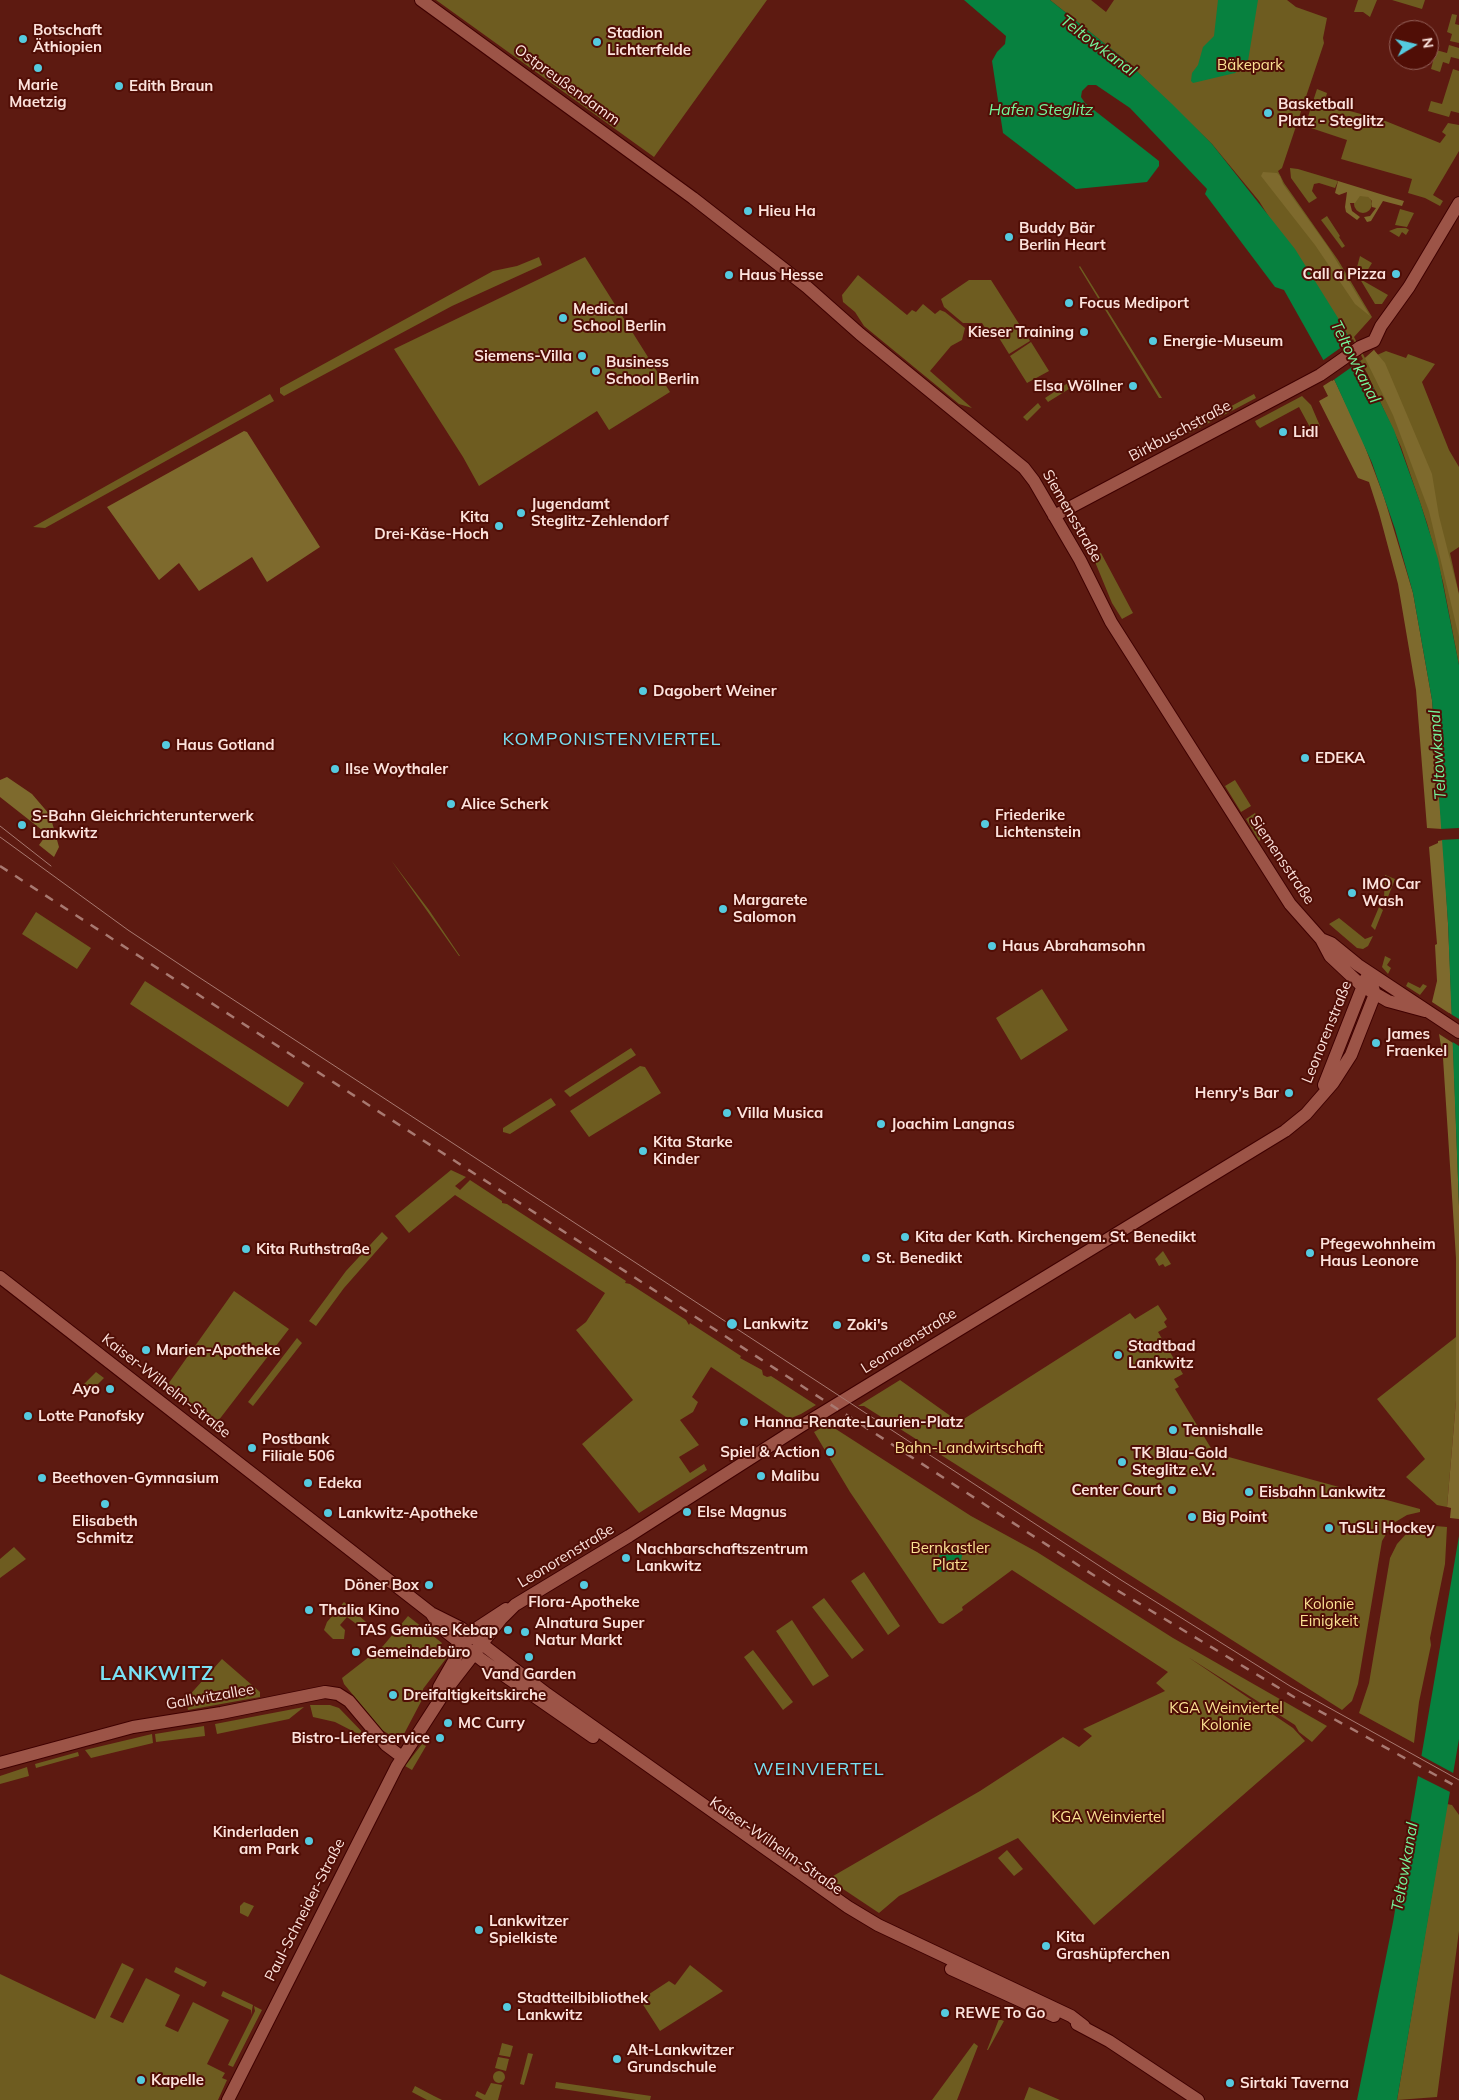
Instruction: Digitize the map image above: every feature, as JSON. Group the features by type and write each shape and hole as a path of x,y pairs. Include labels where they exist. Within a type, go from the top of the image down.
{"main road":[{"name":"Ostpreußendamm","path":"421,0 694,198"},
{"name":"Siemensstraße","path":"694,198 807,288 952,410 1014,458 1034,481 1080,560 1101,606 1277,886 1321,939 1330,956 1362,986 1388,1000 1429,1014"},
{"name":"Birkbuschstraße","path":"1054,516 1320,375 1360,347 1370,333 1381,326 1403,297 1459,203"},
{"name":"Siemensstraße","path":"1321,939 1331,943 1368,972 1459,1032"},
{"name":"Leonorenstraße","path":"1316,1101 1334,1065 1368,972"},
{"name":"Leonorenstraße","path":"472,1644 488,1618 515,1606 929,1347 1285,1131 1300,1119 1333,1084 1351,1054 1375,994 1368,972"},
{"name":"Kaiser-Wilhelm-Straße","path":"0,1276 431,1613 440,1627 472,1644 858,1923 1021,2003 1084,2026 1115,2044 1198,2100"},
{"name":"Paul-Schneider-Straße","path":"228,2100 402,1757 472,1644"},
{"name":"Gallwitzallee","path":"0,1763 133,1727 221,1713 325,1692 338,1694 349,1701 386,1745 402,1757"}],"green space":[{"name":"Stadion Lichterfelde","path":"436,0 767,0 654,157"},
{"name":"Bäkepark","path":"1050,0 1091,0 1106,12 1114,0 1287,0 1296,7 1327,18 1323,38 1324,43 1282,168 1278,171 1284,183 1338,260 1372,317 1354,337 1365,358 1374,350 1377,355 1386,351 1406,358 1408,354 1435,364 1422,382 1449,450 1459,467 1459,547 1450,553 1459,594 1459,665 1443,582 1427,523 1401,447 1367,373 1259,201 1212,144 1124,59"},
{"path":"1358,0 1377,0 1370,17 1363,12 1354,12"},
{"path":"1392,0 1425,0 1422,9"},
{"path":"1452,14 1457,15 1455,24 1459,25 1459,43 1450,41 1452,34 1447,32"},
{"path":"1449,45 1459,48 1459,59 1451,57 1449,64 1443,62 1440,72 1434,70 1439,70 1439,51 1447,53"},
{"path":"1453,69 1459,71 1459,113 1451,111 1449,117 1428,111 1431,101 1442,104"},
{"path":"1317,89 1327,93 1324,104 1383,120 1440,143 1446,135 1442,132 1448,123 1459,125 1459,151 1433,195 1443,201 1440,206 1425,198 1408,193 1412,179 1341,159 1347,140 1305,126"},
{"path":"1290,168 1338,181 1335,188 1319,183 1314,184 1312,191 1317,198 1309,203 1291,178"},
{"path":"1363,195 1369,198 1372,204 1369,210 1363,213 1357,210 1354,204 1357,198"},
{"path":"1400,209 1414,213 1407,227 1395,225"},
{"path":"1327,216 1345,246 1342,248 1321,220"},
{"path":"1397,228 1409,230 1406,235 1402,232 1399,237 1389,231"},
{"path":"1360,256 1372,263 1364,276 1356,271"},
{"path":"539,257 542,265 452,306 284,396 280,393 280,388 493,271 517,266"},
{"path":"585,257 670,392 609,430 597,411 479,486 463,457 394,349"},
{"path":"1080,266 1162,398 1159,398"},
{"path":"858,275 907,315 912,310 916,312 923,304 935,314 940,310 945,312 965,328 962,340 951,346 930,371 972,408 959,404 864,326 855,312 843,302 842,295"},
{"path":"1360,279 1388,295 1382,304 1375,304"},
{"path":"969,280 991,280 1030,341 1009,354 996,333 990,336 982,323 963,323 944,307 941,299"},
{"path":"1031,342 1049,371 1027,383 1010,356"},
{"path":"1074,379 1077,384 1048,402 1045,398"},
{"path":"270,394 274,401 45,528 33,527"},
{"path":"1254,394 1256,398 1190,433 1186,430"},
{"path":"1302,396 1311,405 1320,426 1312,431 1299,407 1260,428 1257,425 1255,421"},
{"path":"1038,403 1041,407 1027,421 1023,417"},
{"path":"1101,553 1133,613 1122,619 1112,603 1093,557"},
{"path":"1235,780 1251,806 1241,812 1225,786"},
{"path":"1255,813 1268,835 1259,841 1246,819"},
{"path":"391,860 429,910 460,956 459,956"},
{"path":"1385,875 1395,879 1386,902 1384,898"},
{"path":"1379,907 1383,910 1375,930 1371,926"},
{"path":"36,912 91,948 77,969 22,934"},
{"path":"1339,918 1365,939 1373,936 1368,946 1363,949 1357,948 1329,924"},
{"path":"1385,956 1391,959 1387,965 1391,968 1388,974 1382,967"},
{"path":"145,981 304,1083 288,1107 130,1004"},
{"path":"1408,982 1420,988 1423,984 1427,986 1420,995 1406,986"},
{"path":"1042,989 1068,1030 1021,1060 996,1018"},
{"path":"631,1048 636,1055 570,1097 564,1091"},
{"path":"640,1066 645,1067 661,1093 589,1137 570,1111"},
{"path":"551,1098 556,1105 510,1134 503,1132 503,1128"},
{"path":"451,1170 466,1177 455,1186 460,1190 470,1180 502,1201 502,1203 507,1204 626,1281 625,1283 630,1284 686,1320 689,1325 690,1323 741,1356 740,1358 762,1370 763,1375 771,1376 816,1405 789,1419 711,1367 692,1397 698,1402 693,1412 680,1420 699,1445 679,1457 690,1473 704,1464 707,1470 639,1513 582,1444 633,1400 576,1330 586,1322 605,1293 455,1195 409,1233 395,1216"},
{"path":"382,1232 388,1238 344,1288 316,1326 309,1321 346,1271"},
{"path":"1163,1251 1171,1264 1165,1267 1163,1264 1159,1266 1155,1259"},
{"path":"234,1291 289,1329 215,1425 166,1387"},
{"path":"1158,1305 1167,1319 1164,1322 1167,1327 1158,1332 1183,1374 1174,1379 1179,1387 1175,1389 1214,1453 1420,1509 1420,1512 1407,1515 1392,1524 1382,1541 1358,1684 1352,1701 1342,1710 864,1406 858,1406 900,1380 959,1422 1130,1313 1135,1319"},
{"path":"1456,1337 1456,1401 1447,1507 1437,1505 1406,1477 1425,1459 1377,1399"},
{"path":"297,1338 302,1343 253,1406 248,1402"},
{"path":"96,1372 104,1378 86,1396 86,1389 82,1386"},
{"path":"828,1424 971,1516 1037,1552 1173,1638 1327,1726 1312,1742 1299,1732 1295,1725 1188,1657 1293,1728 1305,1741 1094,1925 1018,1838 899,1896 879,1913 828,1879 980,1791 1063,1737 1079,1747 1092,1736 1083,1729 1165,1691 1156,1683 1168,1672 1012,1570 962,1607 963,1610 943,1624 939,1623 850,1492 814,1432"},
{"path":"1424,1525 1447,1527 1445,1564 1430,1638 1431,1645 1419,1702 1414,1743 1359,1713 1369,1683 1390,1558 1397,1544 1406,1534"},
{"path":"14,1547 26,1559 0,1578 0,1559"},
{"path":"864,1572 900,1626 888,1635 851,1581"},
{"path":"824,1598 864,1650 852,1659 812,1607"},
{"path":"344,1602 366,1622 364,1625 359,1626 347,1617 340,1625 345,1630 344,1639 333,1639 324,1630 327,1622"},
{"path":"408,1616 442,1643 438,1649 448,1656 423,1689 424,1696 404,1734 395,1738 382,1730 344,1684 342,1678 383,1646"},
{"path":"792,1620 829,1676 813,1686 776,1631"},
{"path":"753,1650 793,1702 783,1710 744,1657"},
{"path":"222,1659 260,1692 260,1697 188,1710 186,1699"},
{"path":"310,1705 330,1705 339,1708 370,1740 335,1722 313,1717"},
{"path":"304,1707 289,1719 217,1734 215,1724"},
{"path":"204,1726 205,1736 156,1742 155,1734"},
{"path":"152,1734 153,1743 91,1758 85,1750"},
{"path":"422,1744 426,1746 412,1770 405,1766"},
{"path":"78,1752 79,1756 36,1768 35,1764"},
{"path":"27,1767 29,1776 0,1784 0,1776"},
{"path":"1447,1804 1452,1805 1459,1815 1459,1931 1437,2097 1397,2100"},
{"path":"1007,1850 1023,1869 1014,1876 998,1858"},
{"path":"244,1902 254,1906 248,1917 240,1913 240,1906"},
{"path":"122,1963 134,1969 110,2017 123,2023 146,1978 180,1995 165,2026 178,2032 193,2002 229,2020 207,2064 225,2073 222,2078 227,2080 218,2100 0,2100 0,1974 95,2019"},
{"path":"690,1965 723,1991 660,2031 640,2000 669,1981 675,1985"},
{"path":"176,1967 207,1982 204,1987 174,1972"},
{"path":"223,1991 253,2005 251,2015 251,2010 221,1996"},
{"path":"254,2006 262,2010 233,2067 228,2065 255,2011"},
{"path":"999,2019 1004,2021 987,2050"},
{"path":"502,2043 513,2046 510,2057 499,2055"},
{"path":"974,2043 978,2046 957,2100 932,2100"},
{"path":"528,2053 533,2054 524,2085 520,2084"},
{"path":"498,2057 509,2059 506,2071 495,2068"},
{"path":"499,2071 505,2077 499,2083 493,2077"},
{"path":"556,2082 651,2096 650,2100 636,2100 555,2088"},
{"path":"491,2083 502,2085 498,2100 483,2100 475,2096 477,2091 485,2095"},
{"path":"415,2086 442,2100 427,2100 412,2092"},
{"path":"1029,2087 1039,2091 1060,2100 1024,2100"}],"shaded area":[{"path":"1263,172 1277,173 1280,176 1283,184 1328,247 1370,316 1355,304 1315,245 1261,176"},
{"path":"1338,181 1404,201 1402,206 1383,201 1371,221 1367,222 1364,217 1370,216 1376,208 1372,207 1372,201 1368,197 1360,196 1355,203 1350,203 1352,211 1360,217 1357,220 1346,212 1347,192 1339,195 1335,193"},
{"path":"1374,350 1385,363 1432,474 1439,516 1459,595 1459,637 1429,511 1393,415 1365,358"},
{"path":"1334,379 1361,436 1384,497 1413,593 1432,700 1442,829 1427,828 1416,690 1398,584 1379,513 1369,482 1358,478 1319,401 1328,396 1323,386"},
{"path":"244,431 247,432 320,547 267,582 252,557 199,591 179,563 159,580 107,507"},
{"path":"7,777 32,794 50,815 59,847 54,857 39,845 47,834 0,797 0,780"},
{"path":"1443,840 1452,1015 1432,1002 1437,981 1435,945 1437,944 1429,847"},
{"path":"1439,1034 1453,1043 1459,1206 1459,1519 1450,1518 1451,1508 1447,1507 1456,1401 1456,1258 1443,1058"}],"water":[{"path":"964,0 1050,0 1124,59 1212,144 1295,249 1343,326 1394,430 1438,559 1459,665 1459,1206 1448,923 1432,700 1413,593 1395,529 1372,463 1334,379 1284,290 1275,287 1205,194 1207,189 1130,108 1096,85 1088,85 1082,91 1081,97 1085,103 1159,161 1159,166 1147,182 1076,189 1003,133 992,61 1005,44 1006,36"},
{"path":"1218,0 1258,0 1248,61 1235,73 1193,83 1191,81 1192,73 1198,65 1203,47 1214,36"},
{"name":"Teltowkanal","path":"1459,1536 1459,1739 1397,2100 1357,2100 1393,1922"},
{"path":"960,1547 963,1551 960,1565 952,1571 939,1572 936,1566 940,1554 946,1548"}],"pier":[{"path":"1353,339 1363,359 1332,381 1322,361"},
{"path":"1459,828 1459,839 1440,840 1440,829"},
{"path":"1449,1013 1459,1019 1459,1046 1451,1041"},
{"path":"1420,1755 1455,1774 1452,1793 1416,1775"}],"tram line":[{"path":"0,826 51,866"},
{"path":"0,837 128,930 194,974 1121,1580 1290,1686 1459,1780"}],"railway":[{"path":"0,866 1115,1589 1294,1697 1459,1788"}],"place":[{"name":"Botschaft Äthiopien","path":"23,39"},
{"name":"Stadion Lichterfelde","path":"597,42"},
{"name":"Marie Maetzig","path":"38,68"},
{"name":"Edith Braun","path":"119,86"},
{"name":"Basketball Platz - Steglitz","path":"1268,113"},
{"name":"Hieu Ha","path":"748,211"},
{"name":"Buddy Bär Berlin Heart","path":"1009,237"},
{"name":"Call a Pizza","path":"1396,274"},
{"name":"Haus Hesse","path":"729,275"},
{"name":"Focus Mediport","path":"1069,303"},
{"name":"Medical School Berlin","path":"563,318"},
{"name":"Kieser Training","path":"1084,332"},
{"name":"Energie-Museum","path":"1153,341"},
{"name":"Siemens-Villa","path":"582,356"},
{"name":"Business School Berlin","path":"596,371"},
{"name":"Elsa Wöllner","path":"1133,386"},
{"name":"Lidl","path":"1283,432"},
{"name":"Jugendamt Steglitz-Zehlendorf","path":"521,513"},
{"name":"Kita Drei-Käse-Hoch","path":"499,526"},
{"name":"Dagobert Weiner","path":"643,691"},
{"name":"Haus Gotland","path":"166,745"},
{"name":"EDEKA","path":"1305,758"},
{"name":"Ilse Woythaler","path":"335,769"},
{"name":"Alice Scherk","path":"451,804"},
{"name":"Friederike Lichtenstein","path":"985,824"},
{"name":"S-Bahn Gleichrichterunterwerk Lankwitz","path":"22,825"},
{"name":"IMO Car Wash","path":"1352,893"},
{"name":"Margarete Salomon","path":"723,909"},
{"name":"Haus Abrahamsohn","path":"992,946"},
{"name":"James Fraenkel","path":"1376,1043"},
{"name":"Henry's Bar","path":"1289,1093"},
{"name":"Villa Musica","path":"727,1113"},
{"name":"Joachim Langnas","path":"881,1124"},
{"name":"Kita Starke Kinder","path":"643,1151"},
{"name":"Kita der Kath. Kirchengem. St. Benedikt","path":"905,1237"},
{"name":"Kita Ruthstraße","path":"246,1249"},
{"name":"Pfegewohnheim Haus Leonore","path":"1310,1253"},
{"name":"St. Benedikt","path":"866,1258"},
{"name":"Lankwitz","path":"732,1324"},
{"name":"Zoki's","path":"837,1325"},
{"name":"Marien-Apotheke","path":"146,1350"},
{"name":"Stadtbad Lankwitz","path":"1118,1355"},
{"name":"Ayo","path":"110,1389"},
{"name":"Lotte Panofsky","path":"28,1416"},
{"name":"Hanna-Renate-Laurien-Platz","path":"744,1422"},
{"name":"Tennishalle","path":"1173,1430"},
{"name":"Postbank Filiale 506","path":"252,1448"},
{"name":"Spiel & Action","path":"830,1452"},
{"name":"TK Blau-Gold Steglitz e.V.","path":"1122,1462"},
{"name":"Malibu","path":"761,1476"},
{"name":"Beethoven-Gymnasium","path":"42,1478"},
{"name":"Edeka","path":"308,1483"},
{"name":"Center Court","path":"1172,1490"},
{"name":"Eisbahn Lankwitz","path":"1249,1492"},
{"name":"Elisabeth Schmitz","path":"105,1504"},
{"name":"Else Magnus","path":"687,1512"},
{"name":"Lankwitz-Apotheke","path":"328,1513"},
{"name":"Big Point","path":"1192,1517"},
{"name":"TuSLi Hockey","path":"1329,1528"},
{"name":"Nachbarschaftszentrum Lankwitz","path":"626,1558"},
{"name":"Döner Box","path":"429,1585"},
{"name":"Flora-Apotheke","path":"584,1585"},
{"name":"Thalia Kino","path":"309,1610"},
{"name":"TAS Gemüse Kebap","path":"508,1630"},
{"name":"Alnatura Super Natur Markt","path":"525,1632"},
{"name":"Gemeindebüro","path":"356,1652"},
{"name":"Vand Garden","path":"529,1657"},
{"name":"Dreifaltigkeitskirche","path":"393,1695"},
{"name":"MC Curry","path":"448,1723"},
{"name":"Bistro-Lieferservice","path":"440,1738"},
{"name":"Kinderladen am Park","path":"309,1841"},
{"name":"Lankwitzer Spielkiste","path":"479,1930"},
{"name":"Kita Grashüpferchen","path":"1046,1946"},
{"name":"Stadtteilbibliothek Lankwitz","path":"507,2007"},
{"name":"REWE To Go","path":"945,2013"},
{"name":"Alt-Lankwitzer Grundschule","path":"617,2059"},
{"name":"Kapelle","path":"141,2080"},
{"name":"Sirtaki Taverna","path":"1230,2083"}],"district":[{"name":"KOMPONISTENVIERTEL","path":"612,740"},
{"name":"LANKWITZ","path":"157,1674"},
{"name":"WEINVIERTEL","path":"819,1770"}],"water label":[{"name":"Hafen Steglitz","path":"1041,110"}],"park label":[{"name":"Bahn-Landwirtschaft","path":"969,1448"},
{"name":"Bernkastler Platz","path":"950,1556"},
{"name":"Kolonie Einigkeit","path":"1329,1612"},
{"name":"KGA Weinviertel Kolonie","path":"1226,1716"},
{"name":"KGA Weinviertel","path":"1108,1817"}]}
